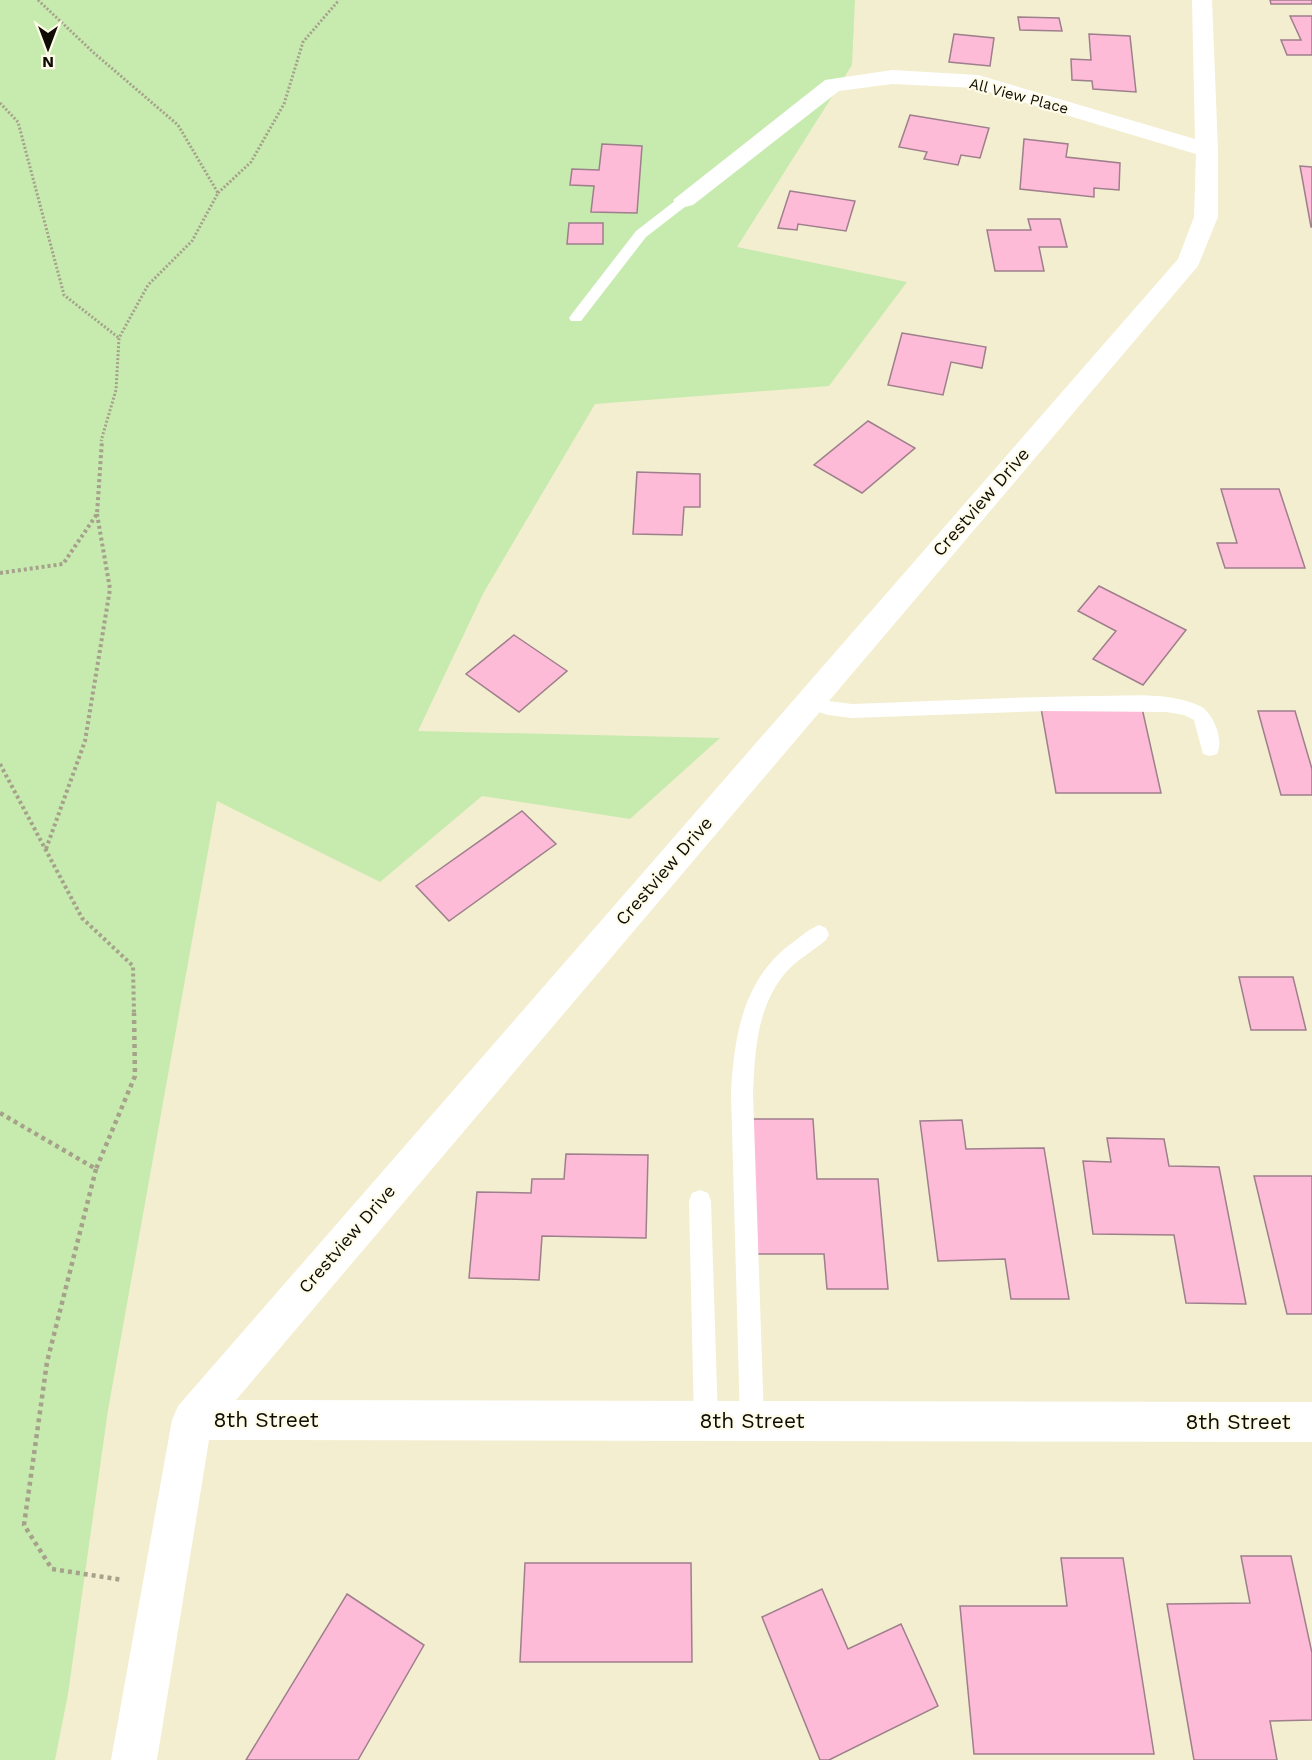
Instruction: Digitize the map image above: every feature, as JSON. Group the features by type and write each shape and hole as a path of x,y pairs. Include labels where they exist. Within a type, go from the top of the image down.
{"street":[{"name":"Crestview Drive","path":"192,1420 1189,261 1206,218 1207,150 1202,0"},
{"name":"All View Place","path":"685,200 833,85 892,77 978,82 1207,150"},
{"name":"8th Street","path":"192,1420 1312,1422"},
{"path":"135,1760 192,1420"}],"lane":[{"path":"576,318 641,234 685,200"},
{"path":"809,702 828,708 852,711 1032,703 1130,704 1185,708 1203,718 1210,749"},
{"path":"752,1421 742,1093 745,1039 757,1000 781,964 819,934"},
{"path":"700,1202 706,1421"}],"path":[{"path":"38,0 94,53 178,125 218,193"},
{"path":"46,850 85,741 110,589 97,514 101,442 116,390 119,338 148,285 192,241 218,193 251,162 284,104 303,42 339,0"},
{"path":"0,103 18,122 64,295 119,338"},
{"path":"0,573 63,564 97,514"},
{"path":"0,764 81,918 133,966 135,1076 96,1169 47,1362 24,1525 52,1569 164,1586"},
{"path":"0,1113 96,1169"}],"green space":[{"path":"0,0 855,0 852,65 737,247 907,282 829,386 595,404 484,592 418,731 720,738 630,819 482,796 380,882 217,801 108,1410 68,1694 55,1760 0,1760"}],"building":[{"path":"1270,0 1312,0 1312,4 1271,4"},
{"path":"1290,16 1312,16 1312,55 1287,55 1281,40 1301,40"},
{"path":"1018,17 1059,18 1062,31 1020,30"},
{"path":"954,34 994,38 990,66 949,62"},
{"path":"1089,34 1130,36 1136,92 1093,89 1092,81 1072,80 1071,59 1091,60"},
{"path":"910,115 989,128 980,158 961,155 958,165 924,159 927,152 899,147"},
{"path":"1024,139 1068,144 1066,157 1120,163 1119,190 1094,188 1094,197 1020,189"},
{"path":"602,144 642,146 637,213 591,212 594,186 570,185 572,169 599,170"},
{"path":"1300,166 1312,167 1312,227 1311,227"},
{"path":"790,191 855,201 846,231 798,224 797,230 778,228"},
{"path":"1028,219 1060,219 1067,247 1039,247 1044,271 995,271 987,230 1031,230"},
{"path":"569,223 603,223 603,244 567,244"},
{"path":"902,333 986,347 982,368 951,362 943,395 888,385"},
{"path":"868,421 915,448 862,493 814,465"},
{"path":"637,472 700,474 700,507 684,507 682,535 633,534"},
{"path":"1221,489 1279,489 1305,568 1225,568 1217,543 1237,543"},
{"path":"1099,586 1186,630 1143,685 1093,659 1116,631 1078,611"},
{"path":"514,635 567,671 519,712 466,674"},
{"path":"1041,708 1142,708 1161,793 1056,793"},
{"path":"1258,711 1295,711 1312,769 1312,795 1281,795"},
{"path":"522,811 556,844 449,921 416,886"},
{"path":"1239,977 1293,977 1306,1030 1251,1030"},
{"path":"751,1119 813,1119 817,1179 878,1179 888,1289 827,1289 824,1254 756,1254"},
{"path":"962,1120 966,1149 1044,1148 1069,1299 1011,1299 1005,1259 938,1261 920,1121"},
{"path":"1107,1138 1164,1139 1169,1166 1219,1167 1246,1304 1186,1303 1174,1235 1093,1234 1083,1161 1111,1162"},
{"path":"566,1154 648,1155 646,1238 542,1236 539,1280 469,1278 477,1192 531,1193 532,1179 564,1179"},
{"path":"1254,1176 1312,1176 1312,1314 1287,1314"},
{"path":"1241,1556 1291,1556 1312,1653 1312,1720 1270,1721 1277,1760 1194,1760 1167,1604 1250,1603"},
{"path":"1061,1558 1123,1558 1154,1754 974,1754 960,1606 1067,1606"},
{"path":"525,1563 691,1563 692,1662 520,1662"},
{"path":"822,1589 848,1649 901,1624 938,1706 829,1760 820,1760 762,1617"},
{"path":"347,1594 424,1645 358,1760 246,1760"}]}
